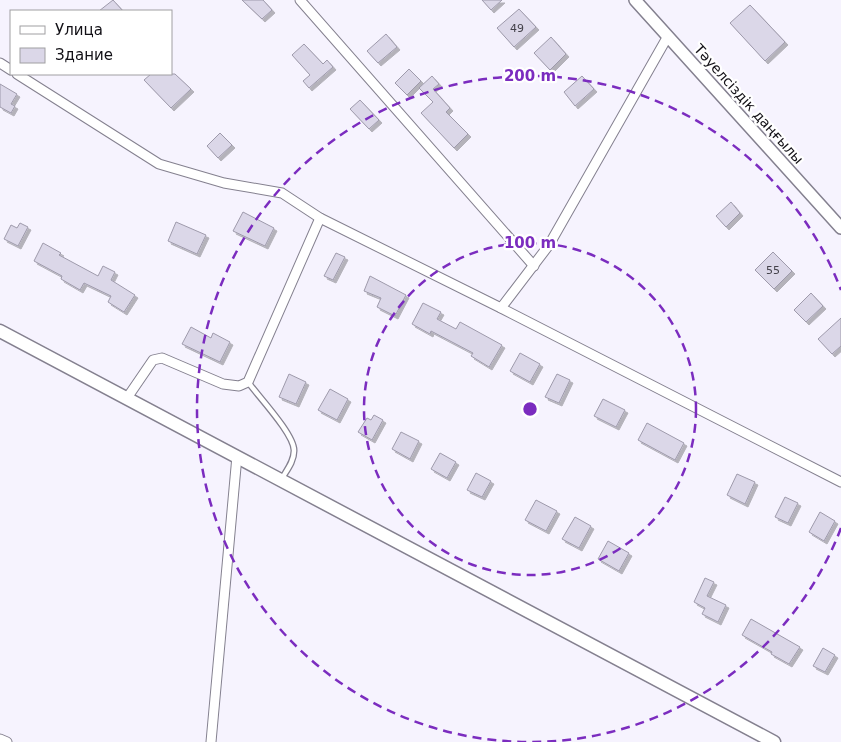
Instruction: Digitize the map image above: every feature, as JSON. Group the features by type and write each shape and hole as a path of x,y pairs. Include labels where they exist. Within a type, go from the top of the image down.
{"main road":[{"path":"0,331 774,742"}],"street":[{"path":"300,0 534,266"},
{"name":"Тәуелсіздік даңғылы","path":"635,0 841,228"},
{"path":"501,308 549,245 668,36"},
{"path":"19,75 159,164 224,183 282,193 320,218 501,308 841,482"},
{"path":"127,398 153,360 162,358 223,384 239,386 248,382 320,218"},
{"path":"211,742 237,456"},
{"path":"0,739 7,742"}],"lane":[{"path":"248,382 284,428 295,449 292,462 281,480"}],"building":[{"path":"113,0 122,10 100,10"},
{"path":"242,0 263,0 272,10 262,19"},
{"path":"482,0 502,0 491,10"},
{"path":"750,5 785,42 765,61 730,23"},
{"path":"519,9 536,27 514,47 497,28"},
{"path":"386,34 397,47 378,63 367,51"},
{"path":"551,37 566,54 550,70 534,53"},
{"path":"304,44 323,64 327,60 333,67 309,88 303,81 310,75 292,55"},
{"path":"409,69 421,81 407,95 395,83"},
{"path":"175,74 191,89 171,108 144,80 150,75"},
{"path":"432,76 439,84 433,89 450,108 446,112 468,134 454,148 421,113 433,102 419,88"},
{"path":"582,76 594,89 575,106 564,92"},
{"path":"0,84 17,94 11,104 15,106 11,113 0,107"},
{"path":"360,100 379,120 369,129 350,109"},
{"path":"220,133 232,145 218,158 207,146"},
{"path":"731,202 740,213 726,227 716,216"},
{"path":"243,212 274,228 265,246 233,231"},
{"path":"176,222 206,235 197,254 168,241"},
{"path":"20,223 28,227 18,246 4,239 11,225 17,228"},
{"path":"43,243 61,253 59,255 98,276 103,266 115,272 111,280 135,295 124,312 108,302 111,296 84,283 80,290 61,279 62,276 34,261"},
{"path":"773,252 792,271 774,289 755,270"},
{"path":"336,253 345,257 333,280 324,276"},
{"path":"370,276 406,295 395,316 377,307 381,298 364,291"},
{"path":"811,293 823,306 806,322 794,310"},
{"path":"423,303 441,312 437,319 456,329 460,322 502,345 489,367 471,356 473,353 431,331 430,334 412,324"},
{"path":"841,318 841,346 832,354 818,339"},
{"path":"191,327 211,338 213,333 230,342 220,362 182,344"},
{"path":"520,353 540,364 530,382 510,371"},
{"path":"289,374 306,382 296,404 279,397"},
{"path":"557,374 570,380 559,403 545,397"},
{"path":"330,389 348,399 337,420 318,410"},
{"path":"603,399 625,410 616,427 594,416"},
{"path":"374,415 383,420 372,440 358,432 367,418 371,420"},
{"path":"647,423 684,443 675,460 638,440"},
{"path":"401,432 419,441 410,459 392,449"},
{"path":"440,453 456,462 447,478 431,469"},
{"path":"476,473 491,481 482,497 467,490"},
{"path":"737,474 755,482 745,504 727,495"},
{"path":"785,497 798,503 788,523 775,517"},
{"path":"536,500 557,511 546,531 525,520"},
{"path":"820,512 835,521 824,541 809,532"},
{"path":"575,517 591,526 579,548 562,539"},
{"path":"608,541 629,553 619,571 598,559"},
{"path":"705,578 714,582 707,596 726,605 718,622 702,614 705,608 694,602"},
{"path":"751,619 800,647 789,664 742,635"},
{"path":"823,648 835,655 825,672 813,666"}]}
